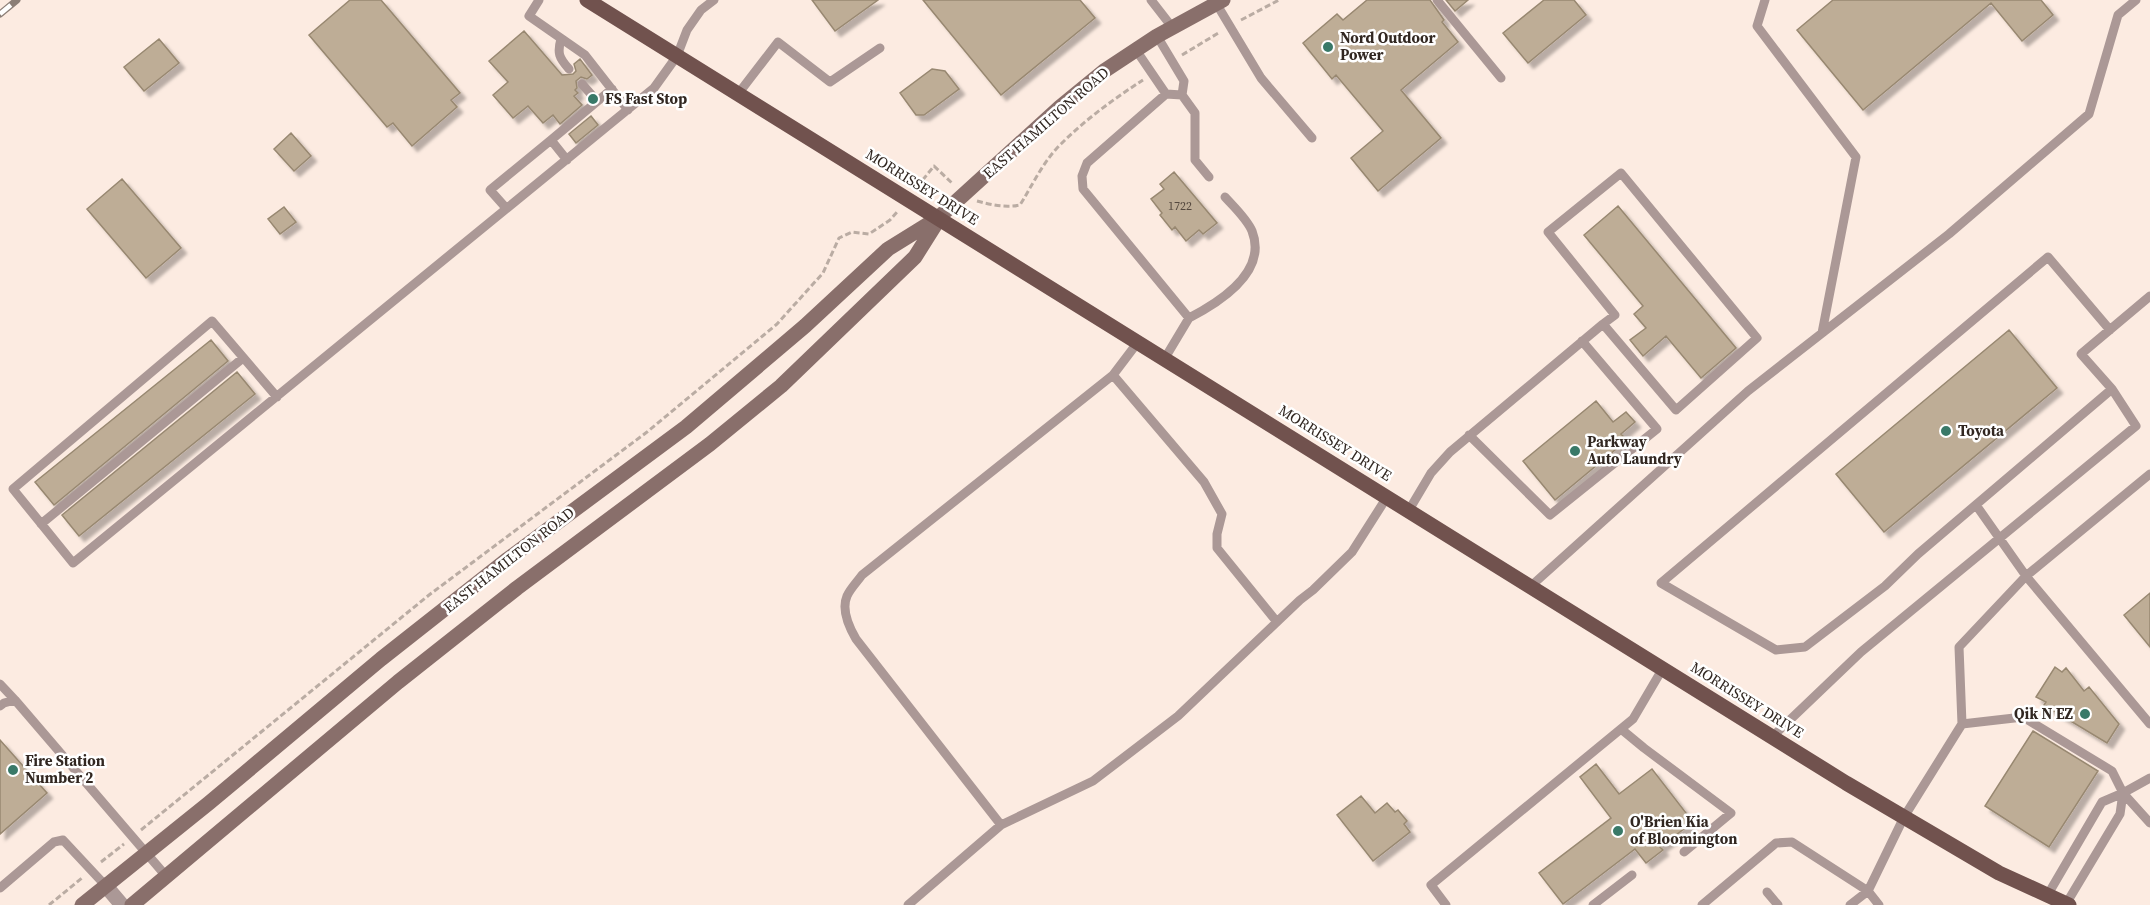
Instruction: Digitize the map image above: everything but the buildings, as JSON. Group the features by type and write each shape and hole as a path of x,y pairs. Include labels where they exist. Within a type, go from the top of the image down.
{"main road":[{"name":"MORRISSEY DRIVE","path":"587,0 1772,737 1999,873 2067,904"},
{"name":"EAST HAMILTON ROAD","path":"82,905 381,659 490,573 686,427 805,326 888,249 938,218 1060,107 1104,71 1172,27 1220,2"},
{"name":"EAST HAMILTON ROAD","path":"132,905 398,682 517,588 710,444 781,386 915,257 938,218"}],"street":[{"path":"105,885 122,905"}],"lane":[{"path":"539,0 529,16 585,55 628,110"},
{"path":"277,397 212,321 13,489 73,563 277,397 506,208 654,88 677,56 687,30 701,10 714,0"},
{"path":"1151,0 1172,27"},
{"path":"1437,0 1501,78"},
{"path":"1765,0 1757,26 1856,157 1822,333"},
{"path":"1531,586 1748,391 1949,234 2089,114 2118,15 2136,0"},
{"path":"1220,2 1261,78 1312,138"},
{"path":"1157,36 1185,81 1182,95 1195,113 1195,160 1209,177"},
{"path":"561,39 558,51 560,58 569,69"},
{"path":"738,94 778,42 830,82 880,48"},
{"path":"1136,50 1167,94"},
{"path":"582,84 597,102"},
{"path":"506,208 490,190 612,89"},
{"path":"1182,95 1167,94 1087,163 1082,176 1083,189 1189,318"},
{"path":"551,140 567,160"},
{"path":"1408,510 1431,473 1469,435 1582,341 1603,324 1615,315 1548,232 1621,173 1757,338 1676,410 1603,324"},
{"path":"1165,358 1189,318 1213,306 1241,282 1255,254 1252,230 1226,197"},
{"path":"2110,330 2048,257 1661,583 1776,650 1805,647 1885,586 2112,389"},
{"path":"1772,737 1861,652 2136,426 2112,389 2081,354 2150,296"},
{"path":"1469,435 1550,515 1657,429 1582,341"},
{"path":"1001,825 856,639 849,626 845,610 846,596 862,575 1113,375 1138,342"},
{"path":"41,524 243,358"},
{"path":"1113,375 1204,482 1222,514 1217,534 1217,548 1277,622"},
{"path":"1850,905 1868,891 1904,817 1962,724 1959,647 2026,576 2150,474"},
{"path":"908,905 1001,825 1093,781 1178,716 1352,552 1387,497"},
{"path":"1976,505 2026,576 2150,724"},
{"path":"1446,905 1431,885 1633,719 1663,668"},
{"path":"0,684 166,876"},
{"path":"0,706 15,700"},
{"path":"1962,724 2023,717 2112,771 2123,793 2149,820"},
{"path":"1621,729 1731,813 1683,852"},
{"path":"2048,896 2102,802 2150,778"},
{"path":"2067,904 2120,814 2123,793"},
{"path":"0,888 54,842 63,840 105,885"},
{"path":"1702,905 1776,843 1792,842 1868,891 1879,905"},
{"path":"1593,905 1632,875"},
{"path":"1767,892 1778,905"}],"railway":[{"path":"0,14 17,0"}],"place":[{"name":"Nord Outdoor Power","path":"1328,47"},
{"name":"FS Fast Stop","path":"593,99"},
{"name":"Toyota","path":"1946,431"},
{"name":"Parkway Auto Laundry","path":"1575,451"},
{"name":"Qik N EZ","path":"2085,714"},
{"name":"Fire Station Number 2","path":"13,770"},
{"name":"O'Brien Kia of Bloomington","path":"1618,831"}]}
